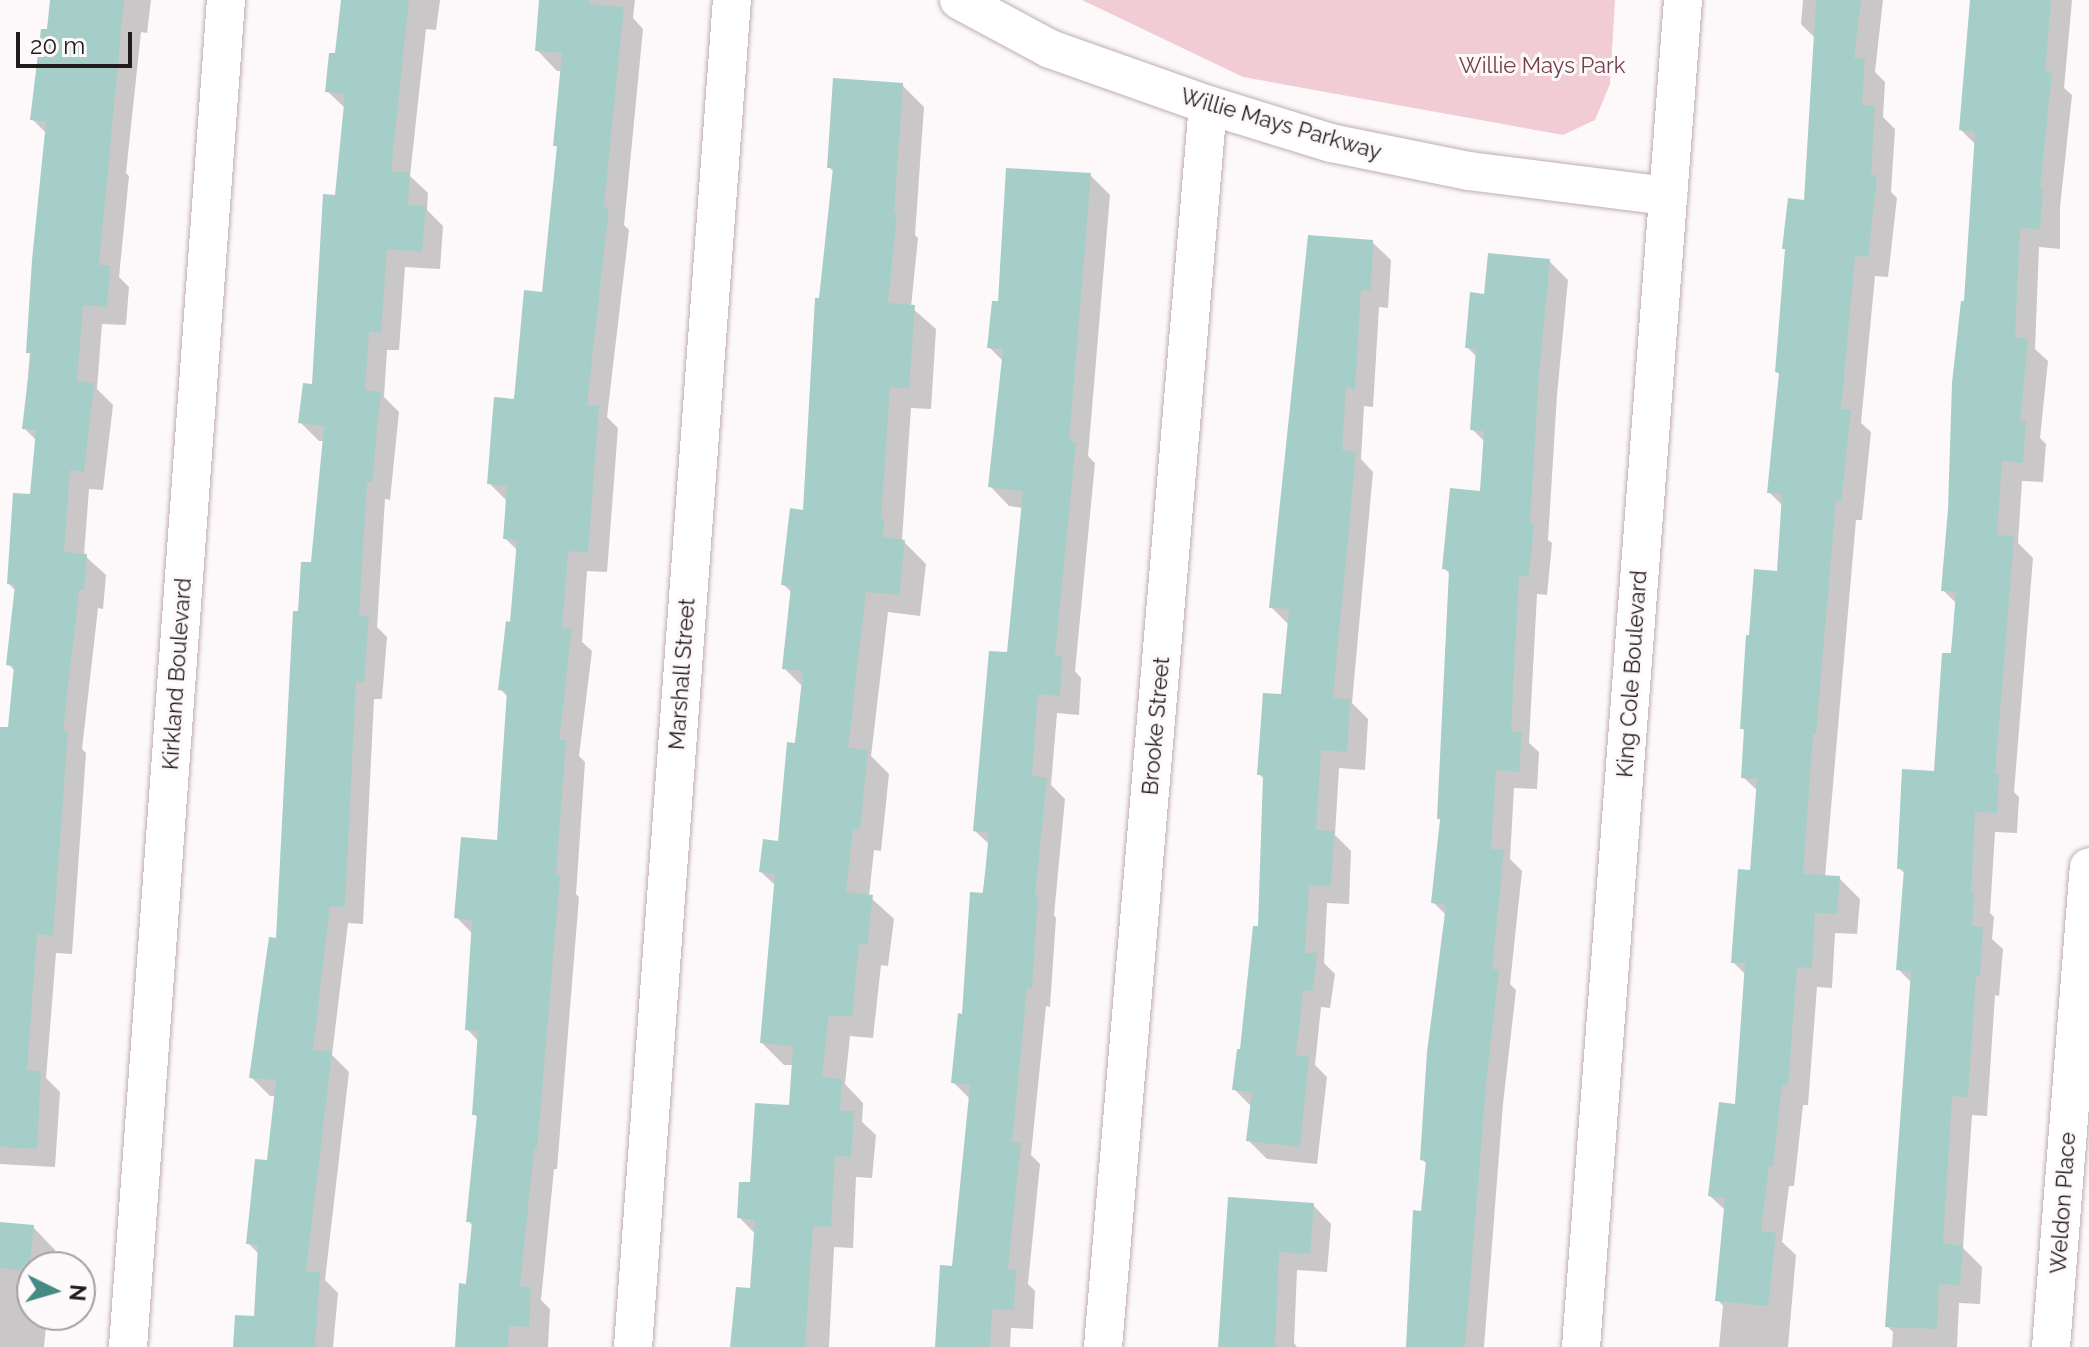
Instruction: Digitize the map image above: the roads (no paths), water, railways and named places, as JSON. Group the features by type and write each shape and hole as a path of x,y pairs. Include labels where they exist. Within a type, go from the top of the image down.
{"street":[{"name":"Kirkland Boulevard","path":"128,1347 226,0"},
{"name":"Marshall Street","path":"633,1347 732,0"},
{"name":"Willie Mays Parkway","path":"959,0 1050,49 1208,105 1331,143 1469,171 1668,196"},
{"name":"King Cole Boulevard","path":"1581,1347 1683,0"},
{"name":"Brooke Street","path":"1103,1347 1208,105"},
{"name":"Weldon Place","path":"2051,1347 2089,868"}],"park label":[{"name":"Willie Mays Park","path":"1542,66"}]}
